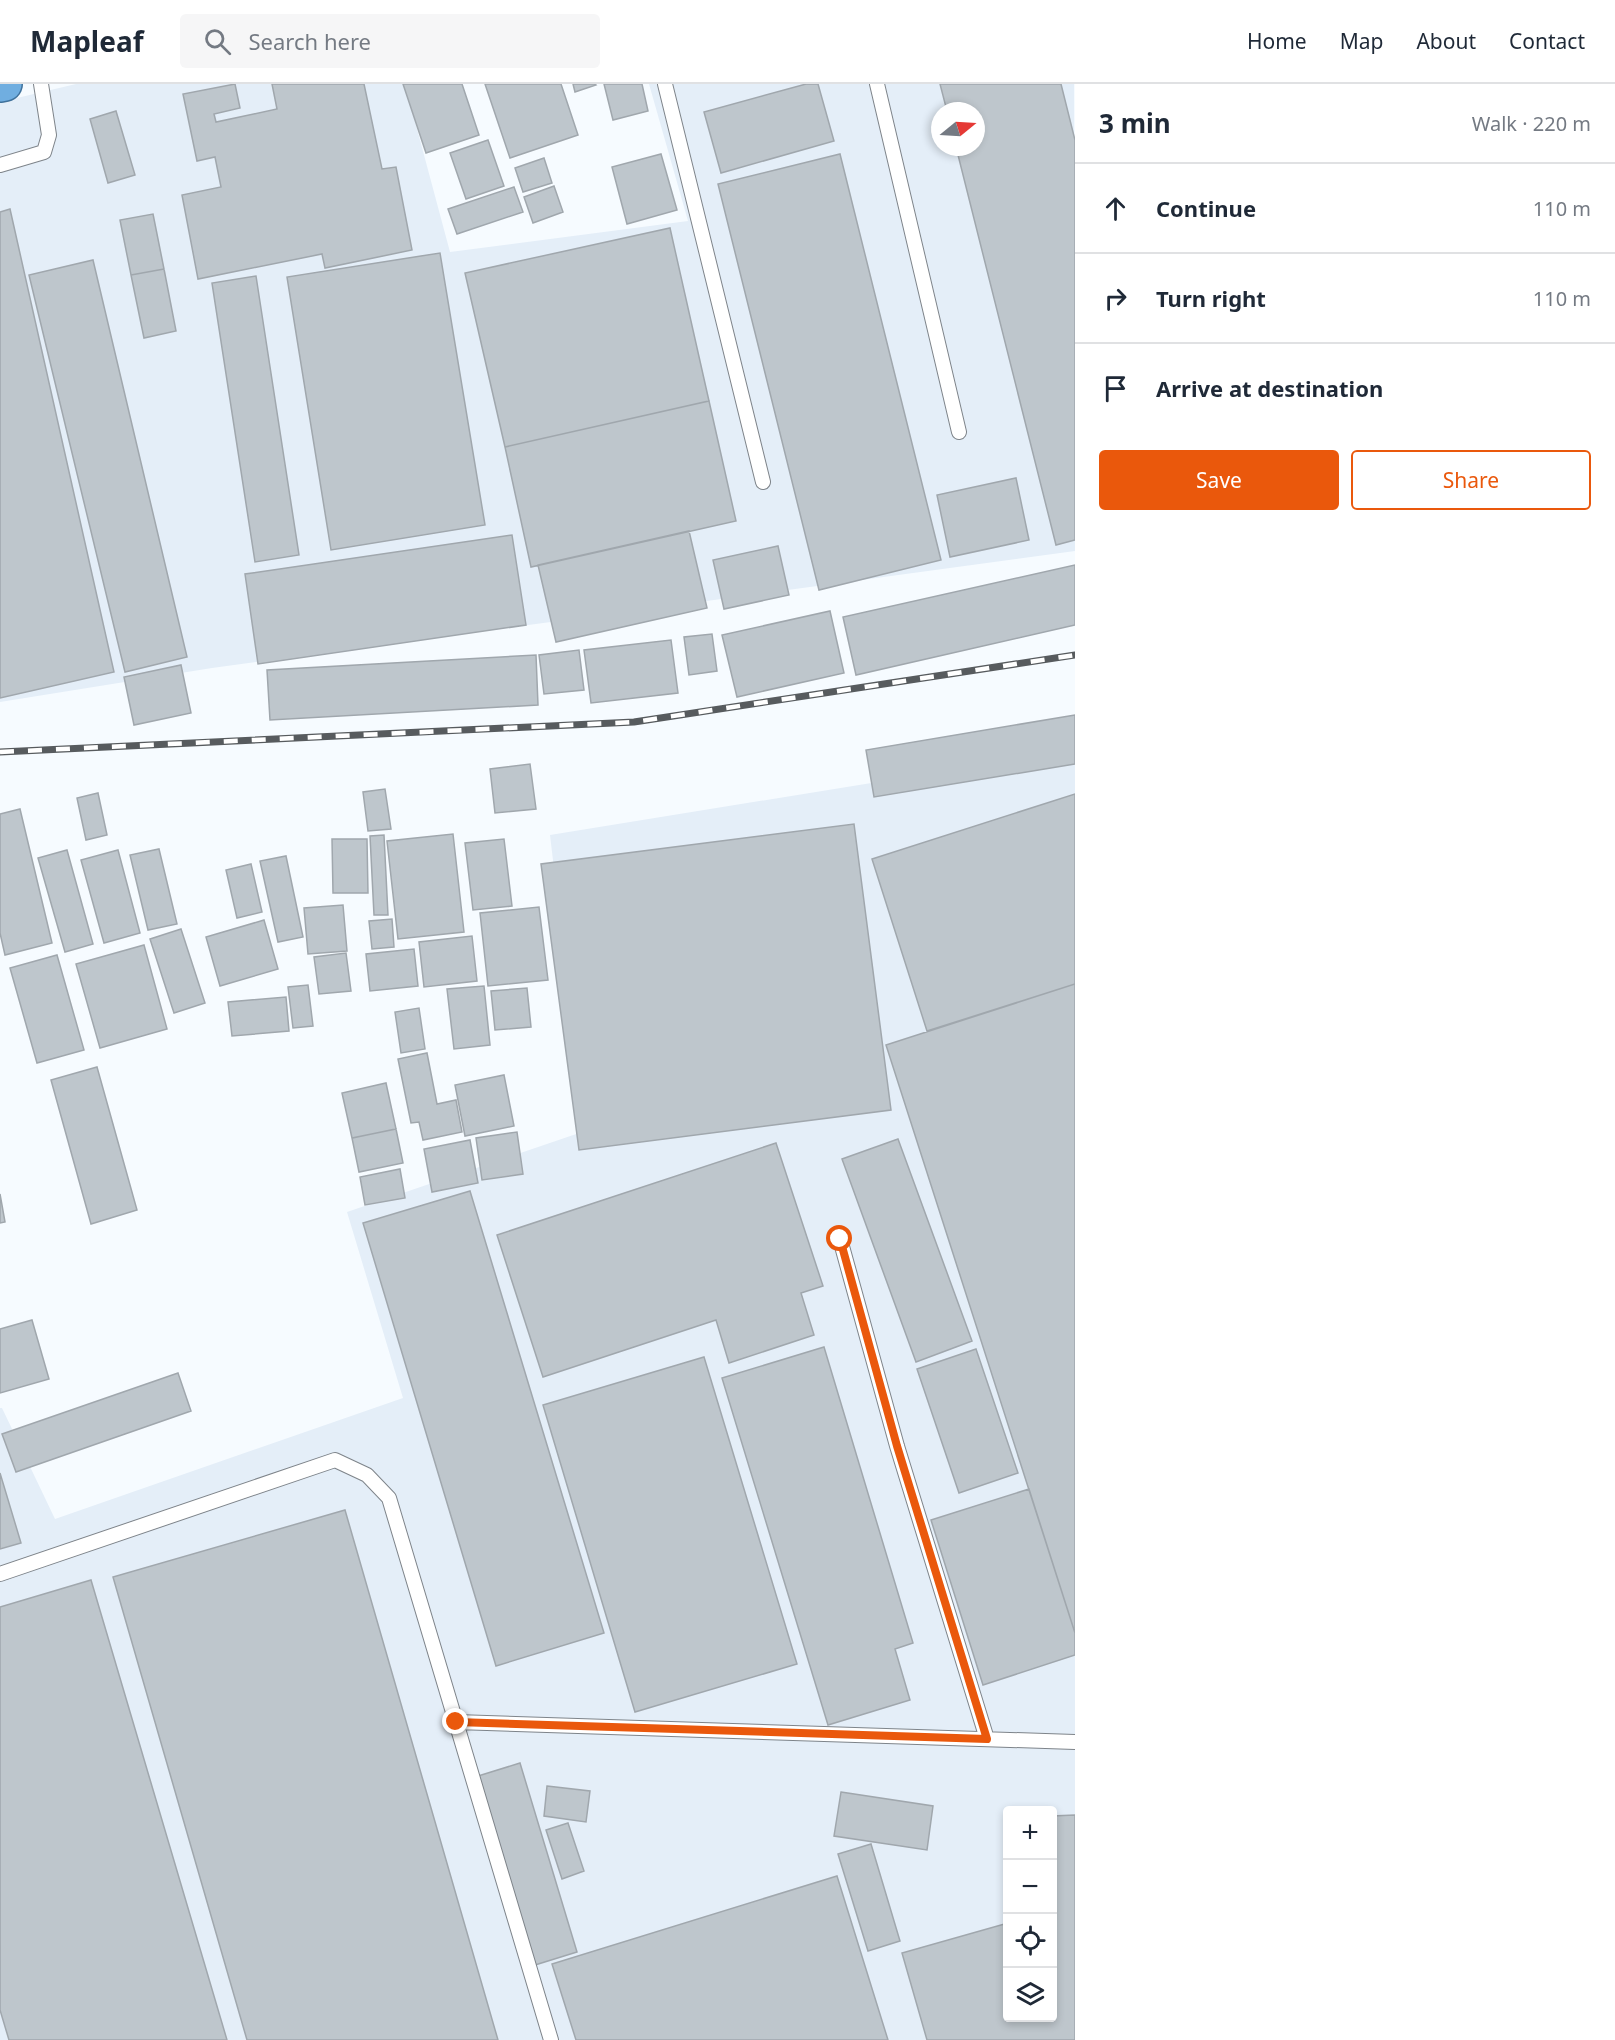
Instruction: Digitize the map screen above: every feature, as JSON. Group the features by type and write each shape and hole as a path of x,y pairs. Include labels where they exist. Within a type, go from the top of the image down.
{"highway":[{"path":"0,85 5,84"}],"lane":[{"path":"0,165 44,152 49,135 41,84"},
{"path":"665,84 763,482"},
{"path":"877,84 960,432"},
{"path":"840,1239 897,1446 987,1739"},
{"path":"0,1574 335,1460 367,1475 389,1498 551,2040"},
{"path":"456,1722 1075,1742"}],"shaded area":[{"path":"76,84 405,84 450,252 688,221 649,84 1074,84 1075,551 212,668 0,702 0,102"},
{"path":"1075,750 1075,2040 0,2040 0,1408 55,1519 403,1398 347,1212 585,1131 550,835"}],"building":[{"path":"235,84 240,108 214,114 216,122 277,109 272,84 364,84 382,169 396,167 412,250 325,268 322,254 198,279 182,195 221,187 215,157 197,161 183,94"},
{"path":"403,84 462,84 479,135 426,153"},
{"path":"485,84 561,84 578,135 510,158"},
{"path":"573,84 595,84 596,85 575,92"},
{"path":"604,84 642,84 648,111 613,120"},
{"path":"806,84 818,84 834,141 721,173 704,112"},
{"path":"940,84 1061,84 1075,140 1075,540 1056,545 958,156 985,156 985,102 945,102"},
{"path":"116,111 135,175 108,183 90,119"},
{"path":"488,140 504,186 466,199 450,153"},
{"path":"661,154 677,210 627,224 612,167"},
{"path":"840,154 941,560 819,590 718,184"},
{"path":"544,158 552,183 523,192 515,168"},
{"path":"554,186 563,212 533,223 524,197"},
{"path":"514,187 523,212 457,234 448,209"},
{"path":"10,209 114,672 0,698 0,212"},
{"path":"153,214 164,269 131,275 120,220"},
{"path":"670,228 709,401 505,447 465,273"},
{"path":"440,253 485,525 331,550 287,277"},
{"path":"93,260 187,657 125,672 29,275"},
{"path":"164,269 176,331 144,338 131,275"},
{"path":"256,276 299,555 255,562 212,283"},
{"path":"709,401 736,521 531,567 505,447"},
{"path":"1016,478 1029,540 950,557 937,495"},
{"path":"689,531 707,608 556,642 538,565"},
{"path":"512,535 526,625 258,664 245,574"},
{"path":"778,546 789,595 724,609 713,560"},
{"path":"1075,565 1075,625 856,675 843,617"},
{"path":"830,611 844,673 737,697 722,635"},
{"path":"712,634 717,671 689,675 684,637"},
{"path":"671,640 678,693 591,703 584,650"},
{"path":"579,650 584,690 544,694 539,655"},
{"path":"536,655 538,705 270,720 267,670"},
{"path":"181,665 191,713 134,725 124,677"},
{"path":"1075,715 1075,764 874,797 866,750"},
{"path":"530,764 536,809 495,813 490,769"},
{"path":"385,789 391,829 368,831 363,792"},
{"path":"98,793 107,835 86,840 77,798"},
{"path":"1075,794 1075,984 927,1031 872,859"},
{"path":"20,809 52,943 5,955 0,933 0,814"},
{"path":"854,824 891,1110 579,1150 541,864"},
{"path":"453,834 464,932 398,939 387,841"},
{"path":"384,835 388,915 374,915 370,836"},
{"path":"332,839 367,839 368,893 333,893"},
{"path":"504,839 512,906 473,910 465,843"},
{"path":"159,849 177,924 148,930 130,855"},
{"path":"67,850 93,944 65,952 38,858"},
{"path":"118,850 140,933 104,943 81,860"},
{"path":"286,856 303,937 278,942 260,861"},
{"path":"251,864 262,912 237,918 226,870"},
{"path":"343,905 347,951 308,954 304,908"},
{"path":"539,907 548,980 488,986 480,913"},
{"path":"392,919 394,947 372,949 369,921"},
{"path":"264,920 278,969 220,986 206,937"},
{"path":"181,929 205,1003 174,1013 150,939"},
{"path":"472,936 477,981 424,987 419,942"},
{"path":"144,945 167,1029 100,1048 76,964"},
{"path":"414,949 418,986 370,991 366,954"},
{"path":"346,953 351,991 319,994 314,957"},
{"path":"57,955 84,1050 37,1063 10,968"},
{"path":"1075,984 1075,1633 886,1045"},
{"path":"308,985 313,1026 293,1028 288,987"},
{"path":"484,986 490,1045 454,1049 447,989"},
{"path":"527,988 531,1027 495,1030 491,991"},
{"path":"286,997 289,1031 232,1036 228,1002"},
{"path":"419,1008 425,1049 401,1053 395,1012"},
{"path":"427,1053 437,1104 456,1100 462,1132 423,1140 419,1122 411,1123 398,1059"},
{"path":"97,1067 137,1210 91,1224 51,1080"},
{"path":"504,1075 514,1126 465,1136 455,1085"},
{"path":"386,1083 396,1129 352,1138 342,1093"},
{"path":"396,1129 403,1163 359,1172 352,1138"},
{"path":"517,1132 523,1174 482,1180 476,1138"},
{"path":"898,1139 972,1341 916,1362 842,1159"},
{"path":"470,1140 478,1183 432,1192 424,1149"},
{"path":"776,1143 823,1286 801,1293 814,1335 729,1363 716,1320 543,1377 497,1235"},
{"path":"400,1169 405,1198 365,1205 360,1177"},
{"path":"470,1191 604,1633 496,1666 363,1223"},
{"path":"0,1194 5,1222 0,1223"},
{"path":"32,1320 49,1379 0,1393 0,1329"},
{"path":"824,1347 913,1643 895,1649 910,1700 828,1725 722,1378"},
{"path":"976,1349 1018,1473 959,1493 917,1369"},
{"path":"704,1357 797,1664 635,1712 543,1405"},
{"path":"178,1373 191,1411 16,1472 2,1434"},
{"path":"0,1473 21,1543 0,1549"},
{"path":"1029,1489 1075,1633 1075,1655 983,1685 931,1520"},
{"path":"345,1510 498,2040 247,2040 113,1577"},
{"path":"91,1580 227,2040 9,2040 0,2010 0,1607"},
{"path":"520,1763 577,1952 535,1965 478,1776"},
{"path":"547,1786 590,1791 586,1822 544,1816"},
{"path":"841,1792 933,1806 927,1850 834,1836"},
{"path":"1075,1815 1075,2040 927,2040 902,1953 1003,1924 1003,2022 1057,2022 1057,1816"},
{"path":"568,1823 584,1871 562,1879 546,1830"},
{"path":"871,1844 900,1941 868,1951 838,1854"},
{"path":"837,1876 888,2040 576,2040 552,1964"}],"railway":[{"path":"0,752 634,722 1075,655"}],"route":[{"path":"456,1722 987,1739 897,1446 840,1239"}]}
